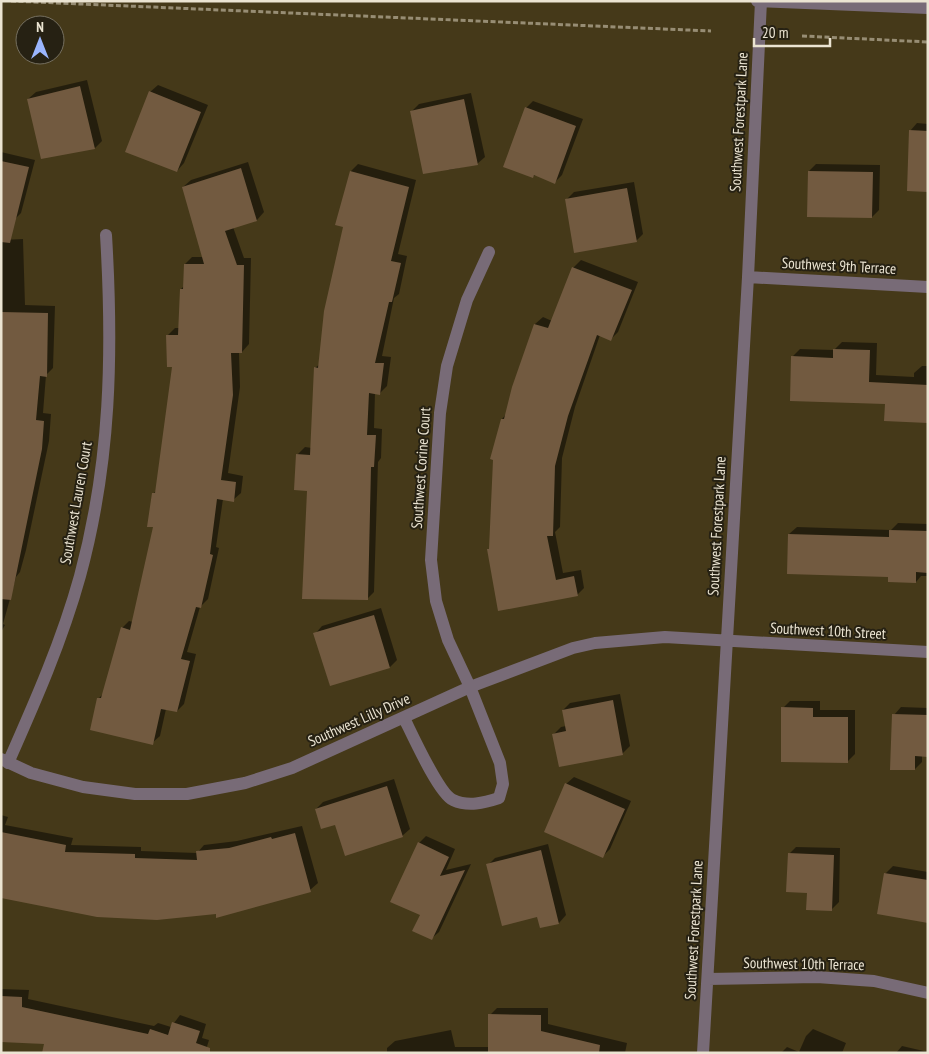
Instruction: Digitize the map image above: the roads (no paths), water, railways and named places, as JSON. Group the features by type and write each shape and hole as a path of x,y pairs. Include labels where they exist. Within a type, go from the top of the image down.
{"street":[{"path":"760,1 928,8"},
{"name":"Southwest Forestpark Lane","path":"703,1053 748,277 760,1"},
{"name":"Southwest Lauren Court","path":"4,761 61,636 80,577 92,526 102,466 110,377 111,315 106,235"},
{"name":"Southwest Corine Court","path":"404,718 442,790 452,800 472,804 498,798 502,784 500,763 470,688 448,640 436,601 431,560 440,413 447,366 467,300 489,252"},
{"name":"Southwest 9th Terrace","path":"748,277 928,287"},
{"name":"Southwest Lilly Drive","path":"4,761 31,773 83,787 135,794 187,794 245,783 292,768 470,688 564,651 594,643 665,637 727,642"},
{"name":"Southwest 10th Street","path":"727,642 928,652"},
{"name":"Southwest 10th Terrace","path":"708,979 817,977 874,981 928,993"}]}
